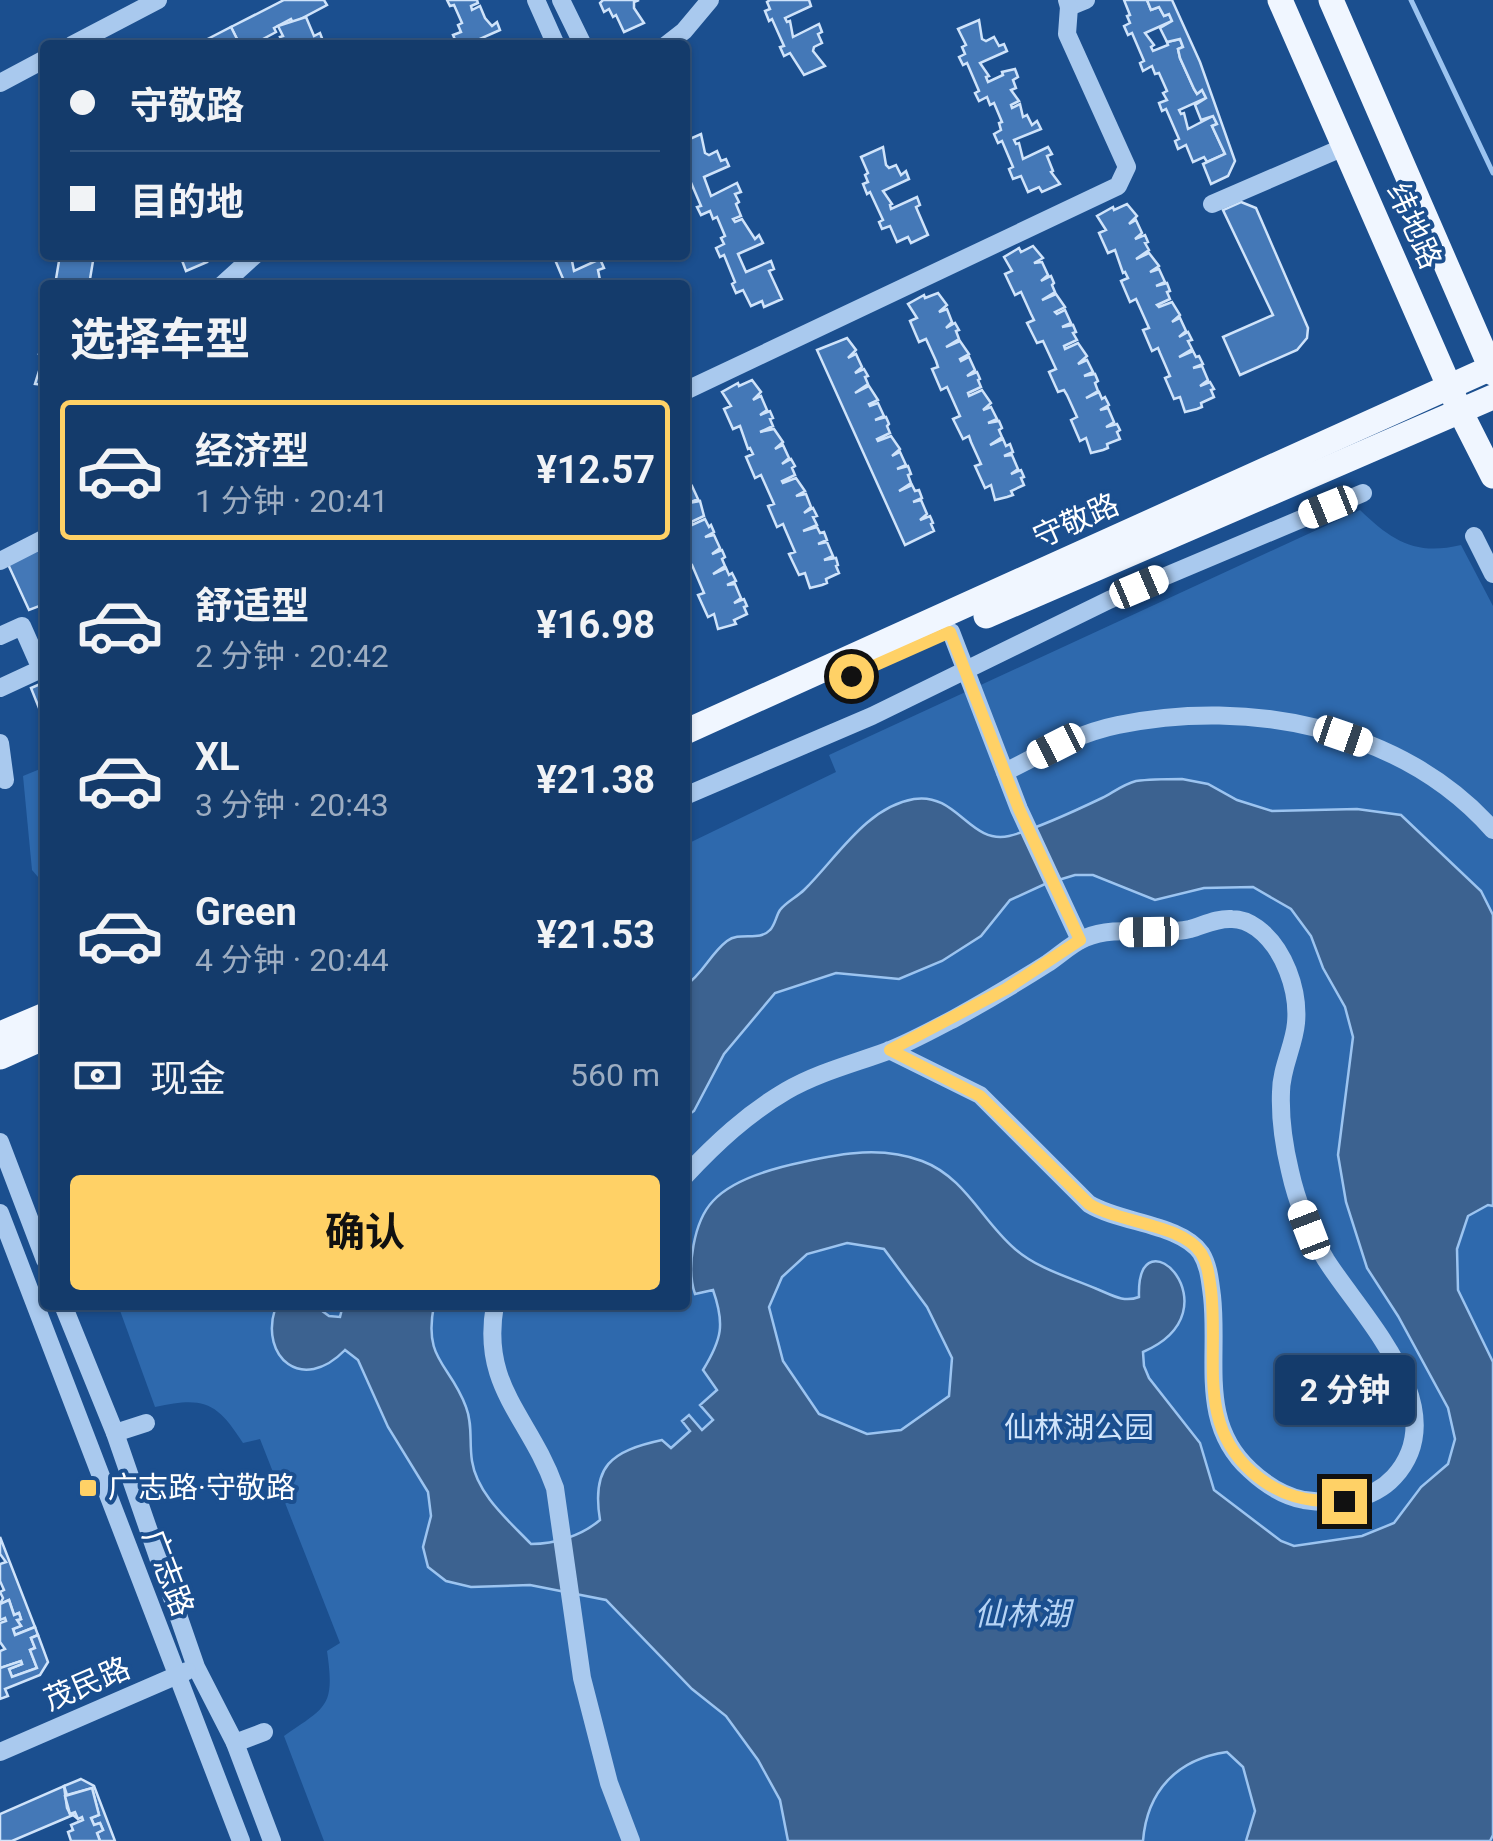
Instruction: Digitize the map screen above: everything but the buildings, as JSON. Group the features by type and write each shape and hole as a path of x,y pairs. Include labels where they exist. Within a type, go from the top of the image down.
{"main road":[{"name":"纬地路","path":"1280,0 1455,399 1493,476"},
{"name":"纬地路","path":"1331,0 1492,369"},
{"name":"守敬路","path":"690,749 1455,399 1492,369"},
{"name":"守敬路","path":"690,730 1455,399 1493,397"},
{"path":"0,1034 40,1033"},
{"path":"0,1056 40,1035"}],"street":[{"path":"82,40 158,0"},
{"path":"536,0 554,40"},
{"path":"561,0 581,40"},
{"path":"672,40 710,0"},
{"path":"690,388 1118,186 1127,167 1067,34 1074,2"},
{"path":"0,83 40,62"},
{"path":"1212,204 1344,148"},
{"path":"228,280 250,260"},
{"path":"690,794 872,716 1109,600 1362,493"},
{"path":"1474,536 1493,574"},
{"path":"0,561 40,541"},
{"path":"0,636 22,626 40,667"},
{"path":"950,632 1019,809 1080,940"},
{"path":"0,688 40,669"},
{"path":"1005,772 1056,746 1118,725 1192,716 1276,720 1319,727 1413,766 1452,790 1493,830"},
{"path":"0,744 5,780"},
{"path":"690,1171 720,1139 790,1089 890,1050 1006,989 1080,940 1100,933 1188,929 1228,918 1242,920 1258,929 1283,959 1292,980 1296,1022 1283,1075 1282,1109 1289,1169 1309,1230 1396,1362 1416,1413 1408,1459 1383,1488 1344,1501 1301,1500 1275,1490 1255,1475 1234,1455 1216,1415 1211,1292 1205,1261 1198,1249 1177,1235 1104,1214 1089,1204 980,1096 890,1050"},
{"path":"0,1142 40,1247"},
{"name":"广志路","path":"0,1214 241,1841"},
{"name":"广志路","path":"65,1310 115,1433 196,1667 234,1743 272,1841"},
{"path":"495,1310 495,1369 546,1464 560,1518 582,1678 609,1783 631,1841"},
{"path":"115,1433 146,1423"},
{"name":"茂民路","path":"0,1752 196,1667"},
{"path":"234,1743 264,1732"}],"green space":[{"name":"仙林湖公园","path":"1360,510 1406,543 1431,549 1461,545 1493,606 1493,1841 324,1841 284,1736 325,1703 330,1684 327,1651 340,1643 260,1439 243,1443 225,1419 208,1405 186,1402 155,1407 120,1310 690,1310 690,843 836,772 829,755"},
{"path":"40,769 40,879 32,870 23,776"}],"water":[{"name":"仙林湖","path":"1182,779 1208,784 1237,800 1272,811 1357,809 1401,815 1481,891 1493,915 1493,1206 1468,1216 1457,1249 1458,1290 1493,1362 1493,1835 1490,1841 1246,1841 1255,1811 1243,1767 1227,1752 1193,1762 1168,1780 1151,1807 1143,1841 788,1841 780,1800 758,1760 726,1716 692,1689 606,1600 530,1585 471,1587 446,1581 428,1567 423,1547 431,1516 428,1492 388,1427 358,1360 345,1350 314,1369 288,1364 274,1342 275,1310 321,1310 340,1317 342,1310 433,1310 435,1350 466,1407 472,1461 480,1485 531,1544 558,1541 600,1520 602,1474 618,1456 662,1440 671,1448 690,1431 682,1421 689,1415 702,1430 713,1420 700,1405 717,1390 703,1370 718,1340 719,1312 713,1290 695,1294 691,1271 697,1232 713,1201 743,1181 792,1164 862,1152 907,1156 950,1178 1015,1249 1054,1272 1128,1299 1139,1297 1142,1272 1152,1262 1165,1264 1176,1275 1184,1292 1183,1313 1171,1334 1143,1352 1144,1366 1149,1378 1200,1443 1214,1490 1281,1541 1294,1546 1362,1536 1394,1523 1421,1487 1448,1464 1455,1439 1448,1408 1367,1268 1346,1202 1338,1155 1353,1037 1345,1007 1311,936 1291,909 1253,887 1204,888 1155,900 1093,875 1075,875 1045,884 1010,900 981,936 942,961 899,979 836,973 775,993 724,1054 690,1114 690,982 727,941 766,934 782,907 881,812 914,799 929,799 942,803 984,833 1009,836 1069,813 1132,782","holes":["847,1243 884,1249 927,1307 952,1358 949,1396 901,1430 867,1434 819,1414 783,1361 769,1307 782,1277 807,1254"]}],"waterway":[{"path":"1411,0 1493,173"}],"place":[{"name":"广志路·守敬路","path":"88,1488"}],"route":[{"path":"851,676 950,632 1019,809 1080,940 1006,989 890,1050 980,1096 1011,1123 1071,1189 1104,1214 1177,1235 1198,1249 1210,1278 1214,1392 1222,1435 1234,1455 1275,1490 1301,1500 1344,1501"}]}
